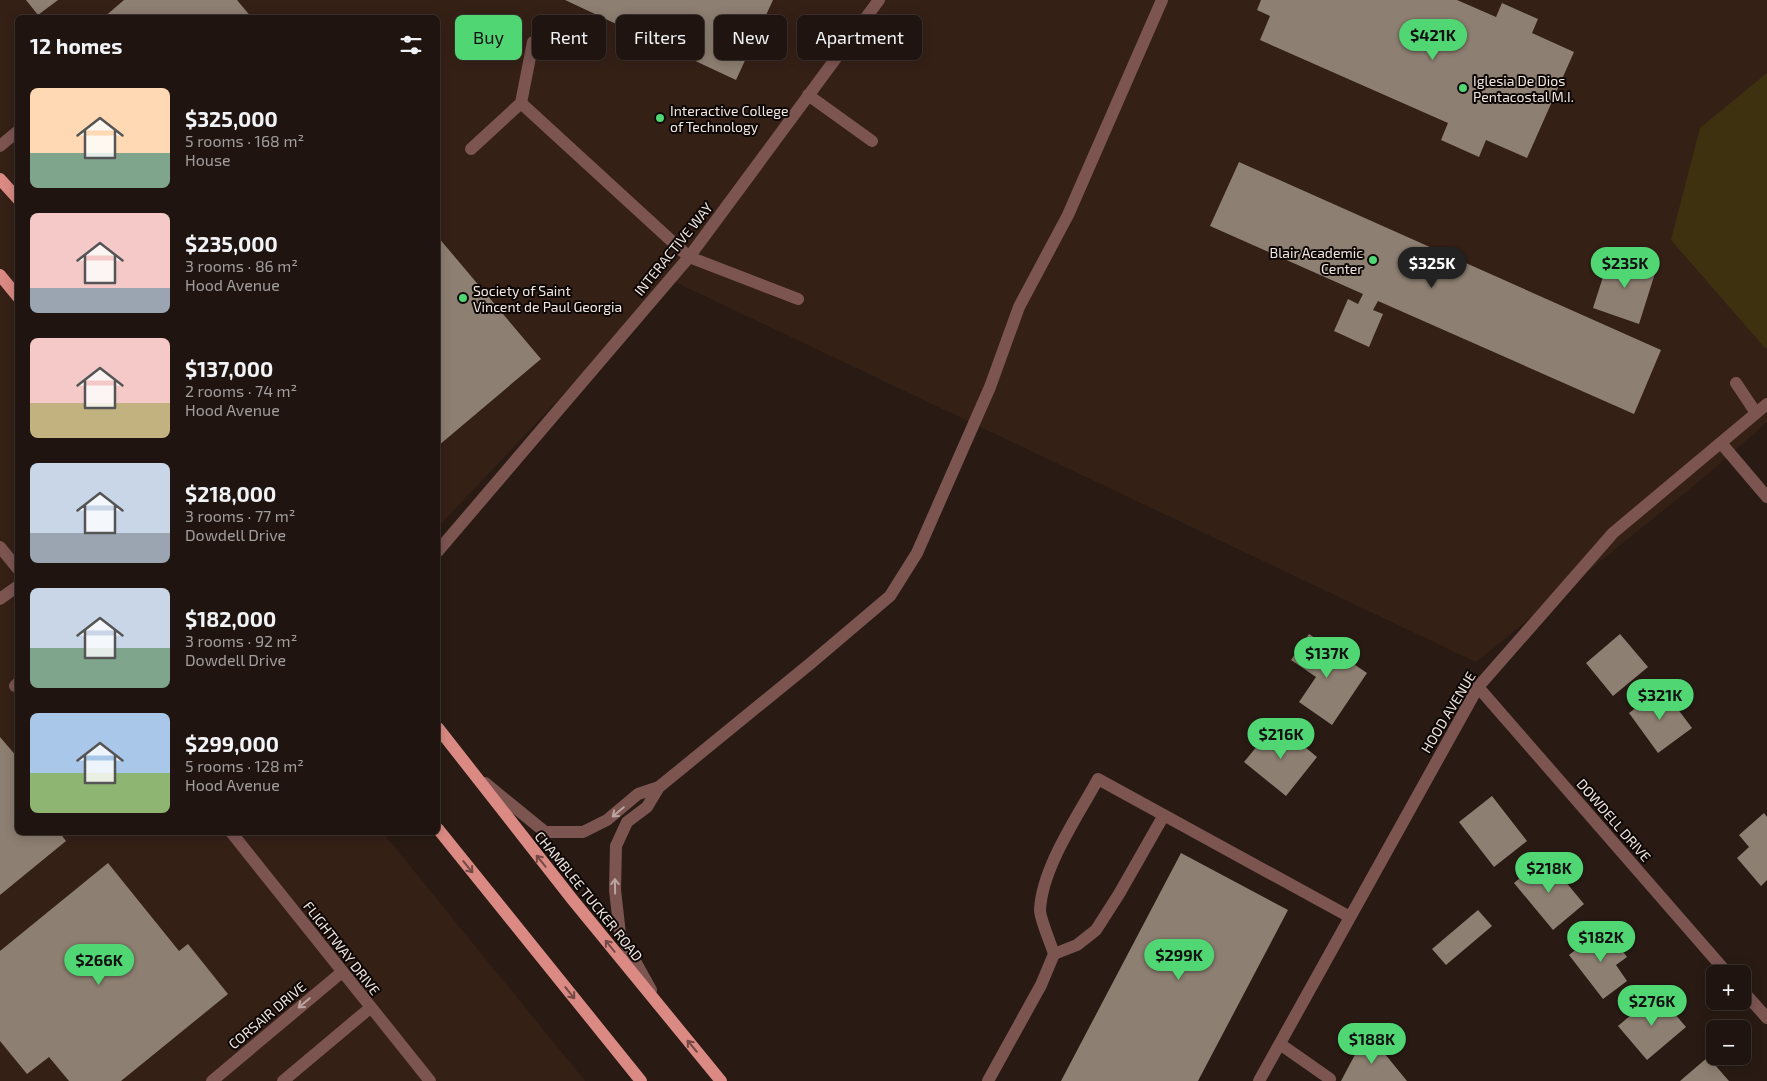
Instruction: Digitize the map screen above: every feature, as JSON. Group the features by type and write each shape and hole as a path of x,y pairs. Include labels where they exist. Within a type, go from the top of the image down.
{"main road":[{"path":"0,179 15,196"},
{"path":"0,275 15,293"},
{"name":"CHAMBLEE TUCKER ROAD","path":"440,731 471,772 721,1081"},
{"path":"440,830 641,1081"}],"street":[{"name":"INTERACTIVE WAY","path":"442,539 689,257 879,0"},
{"path":"663,1011 620,934 615,890 616,846 627,822 647,807 659,787 890,596 913,560 990,387 1019,307 1068,215 1162,0"},
{"path":"471,149 521,102 532,42"},
{"path":"808,95 872,141"},
{"path":"521,102 689,257 798,299"},
{"path":"0,146 15,134"},
{"path":"1736,384 1756,413"},
{"name":"HOOD AVENUE","path":"1259,1081 1478,687 1613,533 1767,404"},
{"path":"1721,442 1767,497"},
{"path":"0,547 15,565"},
{"path":"0,599 15,588"},
{"name":"DOWDELL DRIVE","path":"1478,687 1720,965"},
{"path":"471,772 545,832 584,832 607,820 638,794 659,787"},
{"path":"988,1081 1041,985 1054,954 1040,912 1046,879 1098,779 1350,917"},
{"path":"1054,954 1077,945 1096,930 1164,815"},
{"name":"FLIGHTWAY DRIVE","path":"233,835 430,1081"},
{"name":"CORSAIR DRIVE","path":"212,1081 342,972"},
{"path":"1751,1000 1767,1018"},
{"path":"283,1081 370,1008"},
{"path":"1280,1044 1330,1079"}],"shaded area":[{"path":"0,0 1767,0 1767,422 1708,474 1476,662 671,280 440,525 440,15 15,15 15,835 385,835 585,1081 0,1081"},
{"path":"1767,73 1766,349 1671,240 1700,128"}],"building":[{"path":"26,0 58,0 38,15"},
{"path":"124,0 237,0 250,15 106,15"},
{"path":"565,0 773,0 766,15 714,15 714,60 745,60 736,80 693,60 704,60 704,15 616,15 616,24 606,19 606,15 597,15"},
{"name":"Iglesia De Dios Pentacostal M.I.","path":"1261,0 1457,0 1496,17 1502,3 1538,19 1532,33 1574,52 1527,158 1486,140 1479,157 1441,140 1448,123 1260,40 1270,16 1257,10"},
{"name":"Blair Academic Center","path":"1239,162 1661,350 1634,414 1378,301 1373,310 1383,314 1369,347 1334,331 1348,299 1358,304 1363,294 1210,226"},
{"name":"Society of Saint Vincent de Paul Georgia","path":"440,239 541,359 440,444"},
{"path":"1610,255 1656,270 1639,324 1593,308"},
{"path":"1309,634 1367,673 1332,725 1299,702 1316,677 1291,660"},
{"path":"1620,634 1648,667 1613,696 1586,663"},
{"path":"1662,688 1692,728 1658,753 1629,713"},
{"path":"1276,723 1317,757 1286,796 1244,762"},
{"path":"0,737 15,754 15,835 61,835 66,841 0,895"},
{"path":"1492,796 1527,841 1494,867 1459,822"},
{"path":"1764,813 1767,817 1767,880 1761,886 1737,858 1749,847 1739,835"},
{"path":"1181,853 1288,910 1198,1081 1061,1081"},
{"path":"1545,857 1584,904 1553,930 1514,883"},
{"path":"108,863 179,951 188,944 228,994 121,1081 69,1081 49,1057 27,1074 0,1041 0,951"},
{"path":"1478,910 1492,926 1446,965 1432,949"},
{"path":"1605,927 1627,957 1616,965 1627,981 1603,999 1569,955"},
{"path":"1657,993 1686,1027 1647,1060 1618,1026"},
{"path":"1367,1032 1407,1081 1341,1081"},
{"path":"1706,1059 1706,1065 1715,1065 1729,1081 1680,1081"}],"place":[{"name":"Iglesia De Dios Pentacostal M.I.","path":"1463,88"},
{"name":"Interactive College of Technology","path":"660,118"},
{"name":"Blair Academic Center","path":"1373,260"},
{"name":"Society of Saint Vincent de Paul Georgia","path":"463,298"}]}
